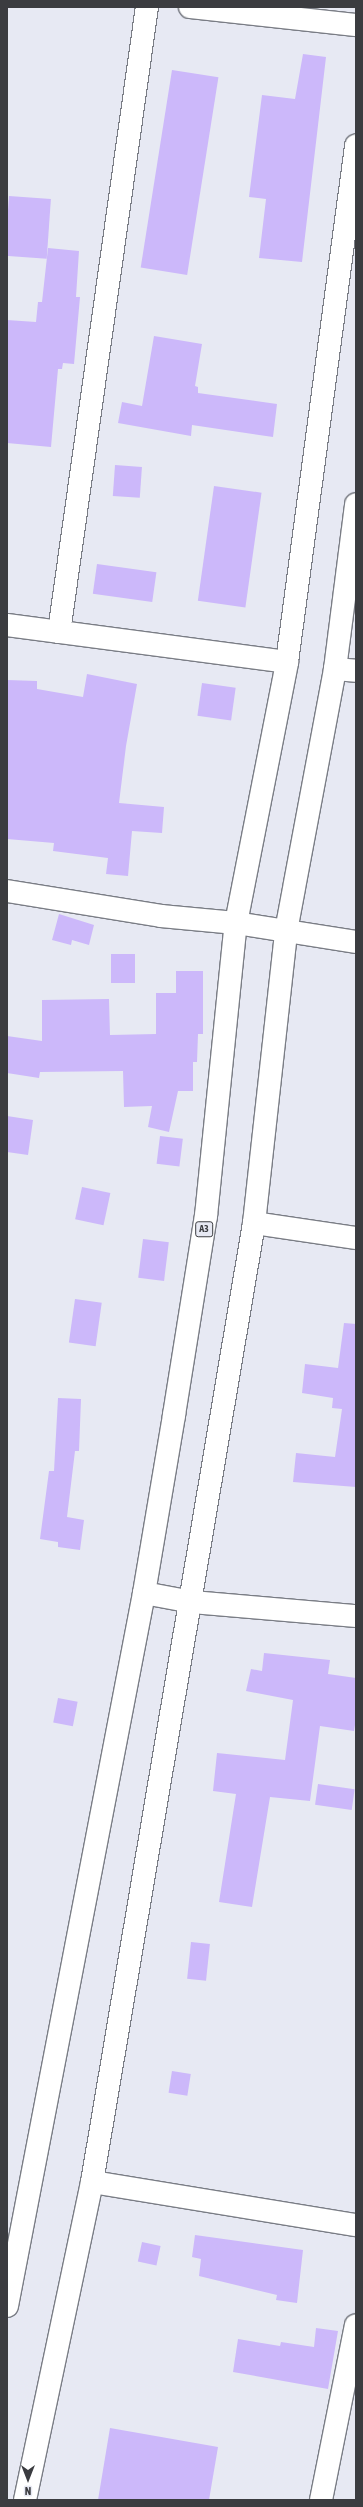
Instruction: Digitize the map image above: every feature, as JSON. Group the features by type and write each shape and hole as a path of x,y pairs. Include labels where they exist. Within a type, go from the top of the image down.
{"main road":[{"path":"59,632 147,7"},
{"path":"190,7 356,25"},
{"name":"A3","path":"7,2306 12,2259 144,1593 206,1216 236,923 287,662 356,146"},
{"path":"25,2500 92,2182 192,1602 254,1224 286,931 335,668 356,504"},
{"path":"7,625 287,662"},
{"path":"335,668 356,671"},
{"path":"7,891 161,916 236,923 356,942"},
{"path":"254,1224 356,1238"},
{"path":"144,1593 192,1602 356,1616"},
{"path":"92,2182 356,2225"},
{"path":"322,2500 356,2325"}],"building":[{"path":"303,54 326,57 302,262 259,258 266,199 249,197 262,95 295,99"},
{"path":"172,70 218,77 187,275 141,268"},
{"path":"9,196 51,199 47,259 7,256"},
{"path":"48,248 79,251 76,297 80,297 74,364 63,363 62,369 58,369 51,447 7,443 7,320 36,322 38,302 42,302"},
{"path":"154,336 202,344 195,386 198,387 198,393 277,404 273,437 192,425 191,436 118,423 122,402 142,406"},
{"path":"115,465 142,467 140,498 113,496"},
{"path":"214,486 262,493 245,608 198,601"},
{"path":"97,564 156,572 152,602 93,594"},
{"path":"87,674 137,684 126,746 119,803 164,807 162,833 132,831 128,876 106,874 108,858 53,851 54,843 7,839 7,680 37,681 37,689 83,697"},
{"path":"202,683 236,688 231,720 197,716"},
{"path":"59,914 94,925 89,945 72,940 71,945 52,940"},
{"path":"111,954 135,954 135,983 111,983"},
{"path":"176,971 203,971 203,1034 198,1034 197,1062 193,1062 193,1091 178,1091 169,1132 148,1127 152,1106 124,1107 123,1071 40,1072 39,1078 7,1073 7,1036 42,1041 42,1000 109,999 110,1035 156,1034 156,993 176,993"},
{"path":"7,1116 33,1120 28,1155 7,1152"},
{"path":"160,1136 183,1139 179,1167 157,1164"},
{"path":"82,1187 110,1193 104,1225 75,1219"},
{"path":"143,1239 169,1242 164,1281 138,1278"},
{"path":"75,1299 102,1303 96,1346 69,1343"},
{"path":"344,1323 356,1324 356,1487 293,1482 296,1453 335,1457 342,1409 332,1408 333,1398 302,1393 305,1364 338,1368"},
{"path":"58,1398 81,1399 79,1451 75,1451 67,1517 84,1520 80,1550 58,1547 58,1542 40,1539 49,1471 54,1471"},
{"path":"264,1653 330,1660 328,1674 356,1678 356,1719 354,1731 320,1726 310,1801 270,1797 252,1907 219,1902 236,1794 213,1791 217,1753 285,1760 293,1700 246,1691 251,1669 262,1671"},
{"path":"58,1698 78,1702 73,1726 53,1723"},
{"path":"318,1784 355,1789 352,1810 315,1805"},
{"path":"191,1942 210,1944 206,1981 187,1979"},
{"path":"172,2071 191,2074 187,2096 169,2093"},
{"path":"195,2235 303,2250 297,2303 276,2300 277,2295 199,2276 201,2259 192,2257"},
{"path":"142,2242 161,2246 156,2266 138,2262"},
{"path":"316,2328 338,2331 328,2389 233,2372 238,2339 280,2346 281,2342 314,2347"},
{"path":"110,2428 218,2447 209,2500 98,2500"}]}
